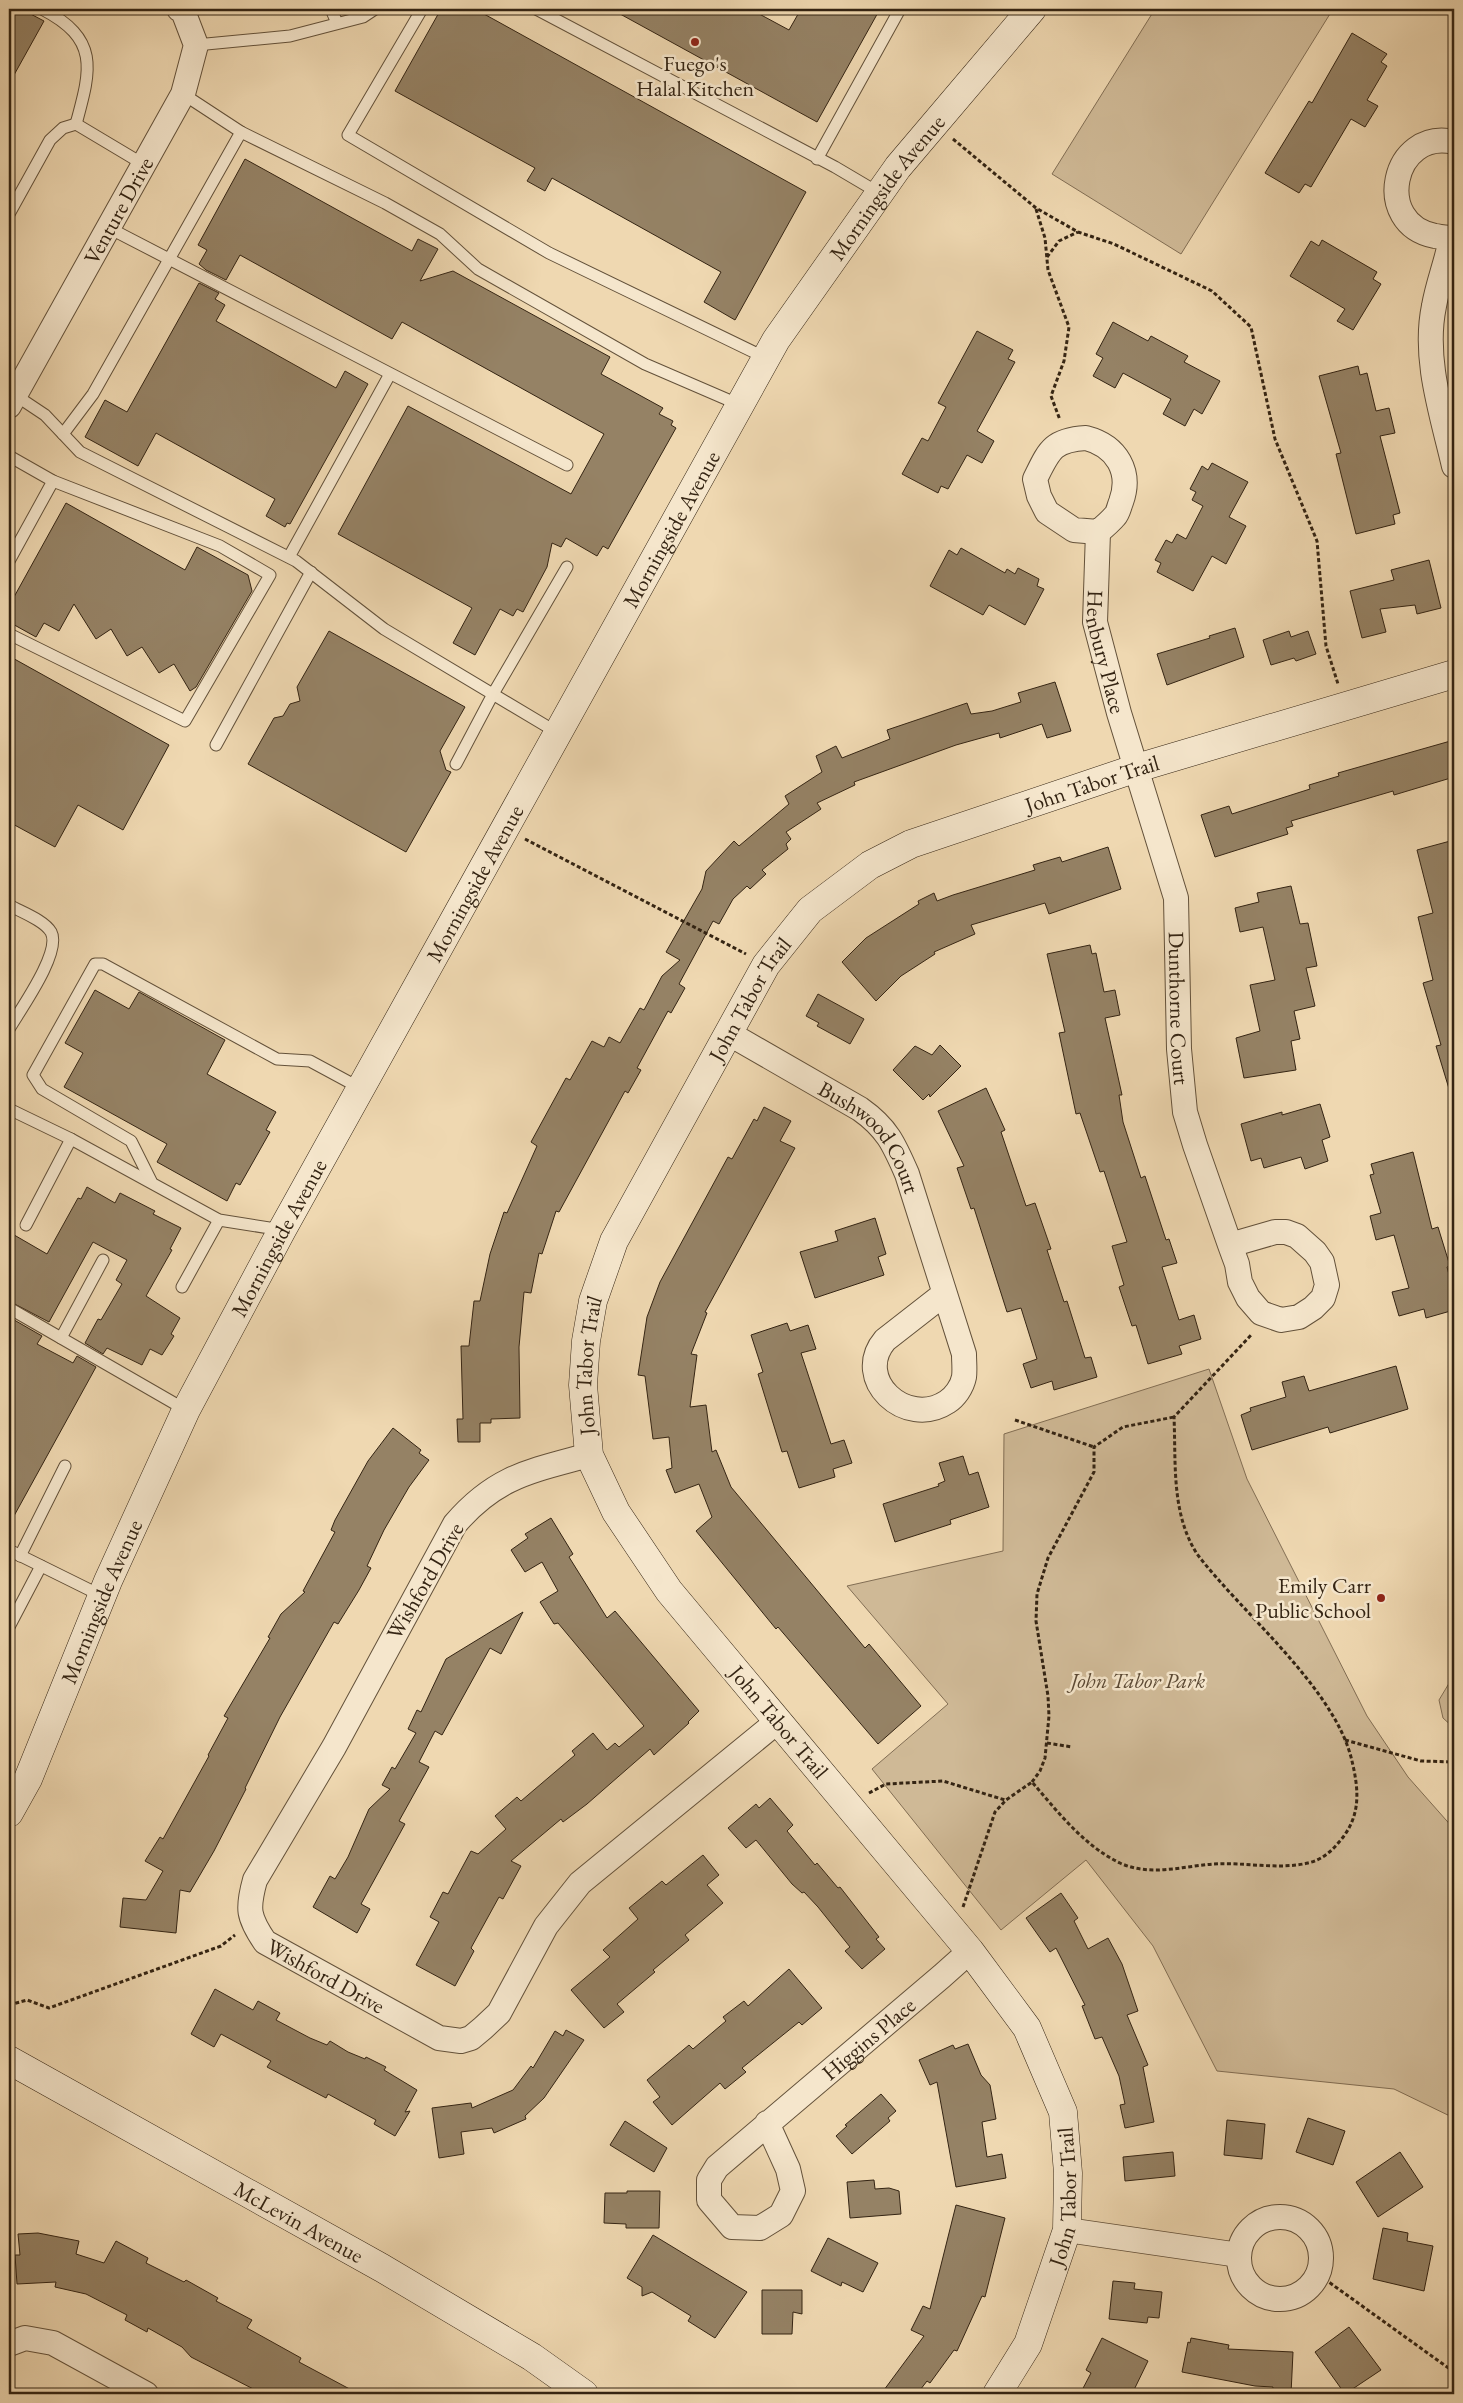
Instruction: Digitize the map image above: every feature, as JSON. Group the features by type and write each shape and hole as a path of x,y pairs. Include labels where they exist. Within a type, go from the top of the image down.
{"street":[{"path":"179,9 183,11 196,45"},
{"name":"Morningside Avenue","path":"9,1813 28,1779 102,1596 186,1410 360,1088 776,340 879,193 934,123 1032,9"},
{"name":"Venture Drive","path":"12,401 183,94 196,45"},
{"path":"1454,142 1429,142 1409,154 1397,175 1396,198 1406,219 1424,234 1453,238 1434,306 1430,345 1437,397 1454,466"},
{"path":"1086,438 1099,441 1110,448 1123,466 1126,490 1116,515 1098,532 1074,530 1047,512 1039,496 1034,480 1050,450 1068,439 1086,438"},
{"name":"Henbury Place","path":"1098,532 1095,622 1137,768"},
{"name":"John Tabor Trail","path":"997,2394 1028,2344 1067,2230 1068,2173 1063,2112 1027,2028 970,1951 669,1591 616,1512 589,1455 583,1385 586,1341 593,1301 614,1241 728,1033 766,965 810,910 878,861 911,844 1137,768 1454,674"},
{"name":"Dunthorne Court","path":"1137,768 1176,898 1179,1049 1185,1112 1237,1264 1243,1290 1254,1306 1268,1317"},
{"name":"Bushwood Court","path":"728,1033 844,1100 879,1123 895,1146 907,1174 964,1354 962,1382 952,1398 937,1408 929,1410 910,1409 887,1395 875,1371 874,1359 878,1348 890,1336 944,1294"},
{"path":"1230,1245 1275,1232 1286,1232 1306,1243 1322,1262 1327,1285 1318,1303 1307,1313 1290,1320 1268,1317"},
{"name":"Wishford Drive","path":"589,1455 514,1477 495,1486 468,1509 455,1524 334,1747 255,1880 249,1903 253,1925 265,1942 439,2038 461,2041 471,2038 499,2013 546,1926 580,1883 778,1721"},
{"name":"Higgins Place","path":"766,2123 970,1951"},
{"name":"McLevin Avenue","path":"9,2060 382,2268 532,2357 584,2394"},
{"path":"1272,2217 1286,2217 1299,2221 1310,2230 1317,2241 1321,2254 1319,2275 1307,2289 1297,2296 1273,2299 1261,2295 1248,2283 1240,2267 1239,2255 1242,2242 1249,2230 1260,2222 1272,2217"},
{"path":"1067,2230 1239,2255"},
{"path":"9,2344 25,2338 53,2343 146,2394"}],"lane":[{"path":"42,9 62,19 75,32 89,62 87,82 76,124"},
{"path":"330,9 337,24"},
{"path":"196,45 290,36 364,16 374,9"},
{"path":"422,9 348,135 549,253 766,358"},
{"path":"536,9 817,158 879,193"},
{"path":"817,158 900,9"},
{"path":"183,94 241,132 385,204 432,230 478,269 645,364 740,405"},
{"path":"9,214 50,140 63,128 76,124 143,164"},
{"path":"63,434 93,394 241,132"},
{"path":"109,228 567,465"},
{"path":"289,557 390,374"},
{"path":"12,401 45,415 80,452 289,557 384,629 558,733"},
{"path":"9,456 53,481 220,546 270,574 184,722 9,634"},
{"path":"9,560 53,481"},
{"path":"456,764 493,694 567,567"},
{"path":"216,745 311,572"},
{"path":"9,905 42,924 51,932 54,944 50,958 9,1029"},
{"path":"151,1181 131,1141 42,1088 32,1075 94,964 103,964 277,1059 310,1061 360,1088"},
{"path":"9,1109 151,1181 219,1220 282,1230"},
{"path":"26,1225 71,1139"},
{"path":"182,1287 219,1220"},
{"path":"62,1338 103,1260"},
{"path":"9,1308 186,1410"},
{"path":"20,1556 65,1466"},
{"path":"9,1550 102,1596"},
{"path":"9,1627 41,1566"}],"path":[{"path":"934,123 1036,208 1078,232 1114,244 1212,291 1251,327 1275,439 1317,540 1326,646 1345,706"},
{"path":"1036,208 1045,238 1048,270 1069,327 1064,361 1051,396 1068,439"},
{"path":"1046,257 1059,241 1078,232"},
{"path":"505,828 766,965"},
{"path":"1094,1447 1123,1427 1174,1417 1268,1317"},
{"path":"1032,1782 1076,1830 1105,1853 1126,1865 1157,1870 1214,1864 1301,1864 1315,1860 1328,1853 1344,1836 1355,1820 1356,1790 1352,1762 1345,1740 1310,1682 1220,1582 1197,1554 1187,1537 1178,1507 1174,1417"},
{"path":"1015,1420 1094,1447"},
{"path":"951,1926 965,1903 995,1812 1006,1800 1032,1782 1043,1766 1047,1743 1049,1704 1036,1620 1037,1594 1045,1564 1094,1472 1094,1447"},
{"path":"1345,1740 1426,1762 1454,1762"},
{"path":"1047,1743 1072,1747"},
{"path":"848,1804 886,1784 943,1781 1006,1800"},
{"path":"9,2005 27,2000 49,2008 221,1946 253,1925"},
{"path":"1319,2275 1454,2372"}],"green space":[{"path":"1155,9 1333,9 1181,254 1052,174"},
{"name":"John Tabor Park","path":"1209,1369 1247,1479 1367,1716 1408,1777 1454,1829 1454,2118 1394,2089 1217,2071 1153,1946 1086,1860 1001,1930 872,1769 948,1704 847,1586 1003,1551 1004,1434"},
{"path":"1454,1675 1454,1728 1443,1718 1439,1700"}],"building":[{"path":"9,9 21,9 44,21 9,84"},
{"path":"441,9 475,9 806,192 735,320 704,302 721,272 552,178 545,191 527,181 535,168 395,91"},
{"path":"611,9 750,9 789,30 801,9 880,9 817,122"},
{"path":"1352,33 1387,54 1381,62 1387,66 1367,100 1378,106 1365,127 1351,119 1311,187 1305,184 1299,193 1265,173 1309,101 1312,103"},
{"path":"245,159 412,251 418,239 438,249 420,281 453,271 610,357 601,374 663,408 659,414 673,421 671,425 676,428 608,549 603,546 597,556 566,538 561,547 552,543 547,567 523,612 517,609 513,616 500,609 475,655 453,643 472,608 338,534 408,406 571,494 604,434 402,322 392,339 240,255 226,280 206,270 199,264 207,250 198,245"},
{"path":"1322,240 1377,272 1373,279 1381,284 1353,330 1337,321 1345,309 1290,276 1311,241 1319,246"},
{"path":"199,283 219,293 215,299 225,305 216,321 336,388 345,371 368,384 290,524 287,523 285,527 266,516 275,499 156,433 138,466 85,437 105,400 127,412"},
{"path":"1113,322 1148,341 1151,336 1188,356 1184,362 1220,381 1202,414 1194,409 1185,426 1163,414 1171,399 1123,373 1115,388 1093,376 1103,358 1096,354"},
{"path":"977,331 1013,350 1008,359 1015,362 977,431 994,441 982,463 967,455 948,489 941,486 938,493 902,474 922,438 928,441 946,407 938,403"},
{"path":"1358,366 1360,375 1367,373 1376,411 1389,408 1395,433 1380,436 1400,513 1393,515 1395,524 1356,534 1336,454 1341,453 1319,376"},
{"path":"1212,463 1248,482 1229,517 1246,526 1226,564 1212,556 1193,591 1157,572 1161,563 1155,560 1166,540 1172,543 1177,534 1186,539 1203,506 1192,500 1196,492 1190,489 1202,466 1208,470"},
{"path":"66,503 185,570 197,547 248,575 252,591 196,687 190,691 174,664 159,673 142,647 127,656 111,629 96,639 74,604 59,631 44,623 36,637 9,622 9,606"},
{"path":"961,548 1005,573 1007,569 1015,574 1018,568 1039,579 1037,586 1044,589 1025,625 989,605 983,615 930,586 949,550 957,555"},
{"path":"1429,560 1441,608 1417,614 1415,605 1380,609 1386,632 1362,638 1350,591 1394,580 1391,570"},
{"path":"1235,628 1244,657 1167,685 1157,654 1210,638 1209,636"},
{"path":"329,631 465,707 440,751 446,770 451,772 406,852 248,764 274,718 283,716 290,704 300,701 297,687"},
{"path":"1289,631 1291,637 1308,631 1316,654 1296,661 1294,658 1271,665 1263,640"},
{"path":"9,656 169,745 123,830 78,805 55,847 9,822"},
{"path":"1055,682 1071,731 1047,738 1042,724 1000,738 999,733 956,745 854,782 855,785 817,803 821,809 786,832 791,839 786,844 788,849 762,870 766,874 750,889 747,886 733,899 719,924 713,921 679,984 685,988 671,1013 668,1011 637,1068 641,1070 628,1093 625,1091 559,1212 556,1211 542,1254 539,1253 531,1293 524,1292 519,1347 520,1418 491,1419 491,1423 480,1423 480,1442 458,1442 457,1419 463,1419 461,1346 469,1346 474,1301 480,1301 490,1254 504,1212 507,1213 537,1146 531,1142 566,1078 570,1080 592,1041 604,1047 609,1037 620,1043 640,1008 644,1010 662,976 680,960 666,952 702,889 706,871 734,841 739,846 789,804 785,796 822,772 816,756 836,746 842,758 890,739 887,730 967,703 971,714 992,711 1021,702 1018,693"},
{"path":"1454,740 1454,777 1394,795 1393,791 1291,821 1293,826 1286,828 1288,834 1215,857 1201,815 1229,806 1232,814 1310,789 1309,785 1339,776 1338,773"},
{"path":"1454,840 1454,1092 1450,1092 1436,1046 1441,1045 1423,983 1433,980 1418,917 1433,913 1417,850"},
{"path":"1108,847 1121,889 1049,914 1045,903 971,925 975,934 934,952 935,954 901,976 876,1001 842,962 866,938 919,904 918,901 934,893 937,901 1035,870 1033,865 1060,857 1062,862"},
{"path":"1291,886 1300,924 1308,923 1317,966 1306,968 1315,1006 1294,1011 1300,1039 1291,1041 1296,1070 1244,1078 1236,1038 1260,1031 1250,985 1275,980 1263,927 1240,932 1235,908 1259,902 1257,893"},
{"path":"1090,945 1092,954 1096,953 1104,992 1115,990 1120,1015 1105,1018 1122,1095 1119,1095 1123,1122 1141,1178 1145,1176 1166,1240 1169,1239 1177,1263 1162,1267 1179,1320 1194,1315 1201,1339 1179,1346 1182,1354 1148,1364 1136,1325 1132,1326 1119,1287 1124,1285 1112,1246 1127,1242 1104,1171 1100,1172 1080,1113 1076,1114 1059,1033 1065,1032 1047,954"},
{"path":"95,990 129,1009 139,992 225,1040 207,1074 276,1112 266,1130 270,1132 240,1185 236,1183 227,1201 157,1162 167,1144 64,1087 83,1053 65,1043"},
{"path":"818,994 864,1019 850,1044 817,1026 819,1023 806,1016"},
{"path":"940,1045 961,1066 930,1097 929,1094 923,1100 893,1070 915,1046 932,1055"},
{"path":"986,1088 1005,1130 1001,1132 1026,1206 1035,1203 1051,1249 1047,1250 1064,1302 1067,1301 1085,1358 1091,1357 1097,1377 1054,1390 1052,1381 1031,1388 1023,1364 1037,1359 1021,1308 1007,1312 974,1208 971,1209 957,1168 964,1166 938,1111"},
{"path":"1320,1104 1330,1137 1322,1140 1328,1161 1305,1169 1301,1157 1264,1168 1261,1158 1251,1161 1241,1124 1282,1112 1282,1115"},
{"path":"764,1107 791,1121 780,1141 795,1148 705,1312 707,1313 691,1354 697,1355 690,1407 706,1405 712,1452 716,1450 731,1487 865,1648 869,1644 921,1706 878,1744 778,1627 776,1629 696,1531 712,1517 699,1484 675,1493 666,1470 672,1468 669,1437 653,1439 645,1376 638,1375 647,1317 660,1282 728,1157 732,1159 754,1119 757,1121"},
{"path":"1413,1152 1432,1229 1438,1227 1450,1266 1447,1267 1454,1294 1454,1310 1426,1318 1424,1309 1399,1316 1392,1292 1409,1288 1394,1235 1376,1240 1370,1216 1381,1213 1370,1175 1374,1174 1371,1164"},
{"path":"87,1187 115,1203 120,1193 155,1211 153,1214 181,1228 170,1249 172,1250 146,1296 180,1318 171,1334 174,1336 162,1355 150,1349 142,1365 107,1348 103,1354 85,1343 98,1319 101,1320 122,1284 116,1280 127,1260 93,1242 49,1322 9,1301 9,1232 47,1254 78,1198 81,1199"},
{"path":"875,1218 886,1254 878,1257 884,1275 815,1298 800,1252 838,1241 835,1231"},
{"path":"9,1317 42,1336 37,1344 73,1363 77,1356 96,1367 9,1525"},
{"path":"787,1323 790,1331 808,1325 816,1349 801,1353 831,1444 844,1440 852,1463 833,1469 835,1477 799,1488 787,1451 782,1452 758,1374 763,1372 751,1335"},
{"path":"1396,1366 1408,1409 1330,1433 1328,1427 1252,1450 1241,1415 1251,1411 1250,1408 1286,1397 1282,1382 1304,1376 1309,1391"},
{"path":"393,1428 421,1450 419,1453 429,1460 409,1487 384,1530 367,1566 371,1568 359,1590 338,1624 334,1622 280,1717 214,1851 190,1892 180,1890 176,1933 120,1927 123,1898 146,1900 163,1871 145,1861 160,1837 163,1839 209,1756 228,1718 224,1716 270,1638 268,1637 281,1614 305,1592 303,1591 335,1532 331,1530 335,1520 368,1461"},
{"path":"963,1456 969,1475 978,1472 989,1507 950,1520 951,1524 895,1542 883,1504 939,1486 938,1484 945,1481 939,1463"},
{"path":"551,1518 573,1554 569,1557 607,1618 615,1611 699,1711 689,1723 654,1755 650,1749 587,1804 563,1822 561,1819 511,1861 521,1866 503,1899 499,1897 471,1948 474,1951 455,1986 416,1965 439,1922 430,1917 443,1892 448,1894 471,1851 478,1854 506,1829 495,1816 517,1797 521,1801 575,1755 572,1751 593,1733 607,1750 615,1743 619,1747 644,1726 558,1623 554,1624 540,1602 558,1591 542,1562 525,1572 511,1550 528,1538 525,1534"},
{"path":"523,1612 501,1654 490,1648 442,1735 435,1731 419,1762 429,1767 399,1821 405,1824 361,1904 370,1909 357,1933 313,1907 330,1876 335,1879 348,1857 369,1809 390,1789 382,1785 392,1767 395,1769 416,1733 408,1729 417,1710 421,1712 446,1659"},
{"path":"770,1798 793,1825 787,1831 815,1865 817,1863 838,1888 840,1887 879,1937 876,1939 885,1949 862,1969 845,1951 850,1947 818,1907 804,1892 802,1893 792,1884 756,1840 746,1848 728,1828 756,1804 759,1808"},
{"path":"703,1855 719,1875 707,1885 723,1903 685,1935 689,1940 617,2004 624,2012 604,2028 571,1990 610,1957 603,1950 638,1919 629,1908 662,1881 666,1885"},
{"path":"1061,1893 1078,1918 1074,1921 1088,1949 1108,1938 1122,1964 1138,2011 1127,2015 1148,2065 1143,2067 1154,2122 1125,2128 1120,2105 1125,2104 1119,2076 1102,2037 1095,2039 1082,2006 1085,2005 1056,1948 1050,1952 1026,1918"},
{"path":"789,1969 822,2008 802,2025 799,2022 742,2068 746,2072 725,2089 720,2083 672,2125 653,2102 660,2097 647,2080 689,2045 693,2049 726,2021 723,2017 744,2001 748,2006"},
{"path":"215,1989 253,2010 258,2001 280,2013 276,2020 327,2045 330,2041 348,2052 365,2059 366,2057 386,2067 384,2070 417,2090 405,2112 410,2111 395,2136 374,2124 376,2120 328,2094 326,2098 267,2067 271,2061 221,2034 214,2047 191,2034"},
{"path":"566,2030 584,2040 544,2098 525,2116 526,2119 494,2133 492,2128 461,2132 464,2154 439,2158 432,2108 471,2103 472,2108 513,2090 531,2066 533,2068 555,2031 563,2036"},
{"path":"968,2044 981,2075 990,2085 996,2119 982,2122 987,2157 1002,2154 1006,2178 956,2187 937,2082 930,2085 919,2060 953,2045 955,2049"},
{"path":"881,2094 896,2111 888,2118 890,2121 852,2154 836,2136 847,2126 845,2125"},
{"path":"1308,2118 1345,2131 1333,2165 1296,2152"},
{"path":"1227,2120 1265,2124 1262,2159 1224,2155"},
{"path":"625,2121 667,2148 654,2172 610,2145"},
{"path":"1173,2152 1175,2176 1125,2181 1123,2157"},
{"path":"1400,2152 1423,2187 1378,2217 1356,2182"},
{"path":"874,2180 875,2189 889,2188 899,2191 901,2214 850,2218 847,2182"},
{"path":"627,2191 660,2191 659,2228 626,2228 626,2224 604,2223 605,2193 627,2193"},
{"path":"956,2205 1005,2218 985,2297 982,2296 957,2351 954,2350 930,2383 927,2381 917,2394 881,2394 924,2336 911,2330 923,2306 930,2309"},
{"path":"1383,2228 1408,2233 1407,2241 1433,2246 1424,2291 1373,2279"},
{"path":"38,2233 79,2241 76,2254 104,2263 116,2241 148,2258 146,2263 184,2282 186,2280 218,2298 216,2301 252,2320 247,2328 301,2358 299,2362 359,2394 263,2394 191,2357 182,2347 148,2328 147,2332 125,2320 127,2315 86,2294 55,2287 56,2282 17,2284 15,2255 20,2255 18,2234"},
{"path":"653,2235 747,2292 715,2338 688,2321 691,2316 652,2292 642,2296 642,2287 627,2278"},
{"path":"828,2238 878,2263 863,2292 842,2282 841,2286 811,2271"},
{"path":"1113,2281 1135,2283 1134,2289 1162,2292 1159,2318 1148,2317 1147,2323 1109,2319"},
{"path":"762,2290 802,2290 802,2314 793,2312 792,2334 762,2334"},
{"path":"1349,2327 1381,2370 1345,2394 1315,2352"},
{"path":"1102,2338 1148,2361 1132,2394 1080,2394 1091,2373 1086,2370"},
{"path":"1191,2338 1229,2345 1228,2349 1293,2352 1291,2394 1272,2394 1273,2387 1255,2386 1182,2372 1188,2342 1190,2343"}],"place":[{"name":"Fuego's Halal Kitchen","path":"695,42"},
{"name":"Emily Carr Public School","path":"1381,1598"}]}
